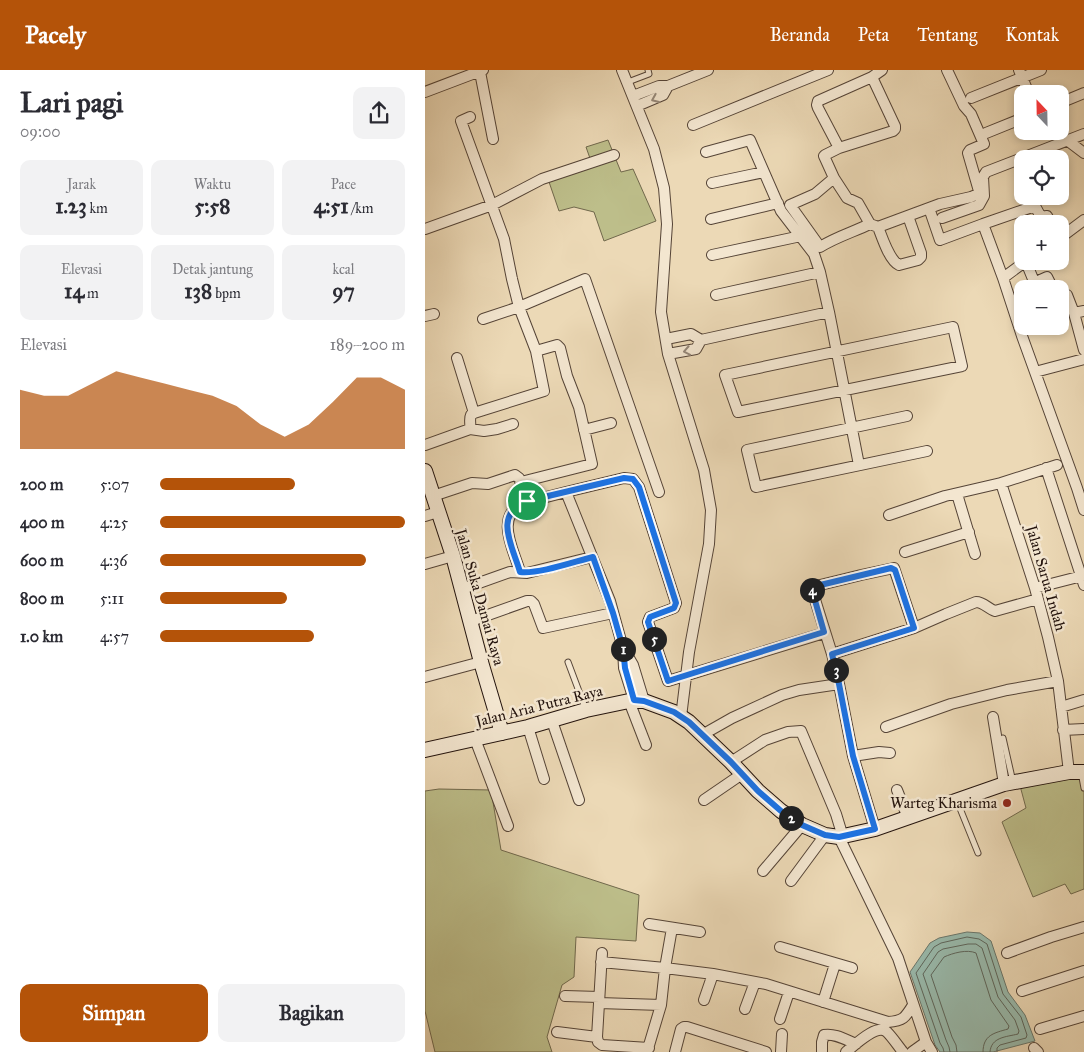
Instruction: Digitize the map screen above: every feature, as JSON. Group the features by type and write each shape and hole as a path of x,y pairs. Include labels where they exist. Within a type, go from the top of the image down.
{"main road":[{"name":"Jalan Suka Damai Raya","path":"425,470 433,496 432,514 452,555 502,733"},
{"name":"Jalan Aria Putra Raya","path":"425,750 528,727 586,710 636,700"},
{"path":"636,700 674,712 689,722 758,791 781,811 802,825 825,835 841,837 875,829 1009,784 1078,772"}],"street":[{"path":"622,70 654,149 664,188 667,224 661,312 668,354 704,470 711,510 709,544 689,652 681,717"},
{"path":"633,96 659,86 669,86 709,70"},
{"path":"693,125 817,72 828,70"},
{"path":"839,148 818,108 818,101 882,70"},
{"path":"834,178 815,194 790,205 820,247 833,239 853,232 978,194 979,191 968,153 970,150 984,144 971,114 964,106 947,70"},
{"path":"971,98 1021,74 1041,70"},
{"path":"425,92 482,71 493,139"},
{"path":"872,76 895,129 839,148 823,156 847,198 858,203 874,226 892,259 899,265 921,258 908,216"},
{"path":"637,106 663,95 669,86"},
{"path":"1069,99 1084,93"},
{"path":"470,117 461,121 504,239 519,307 537,351 544,391 471,414 469,418 470,429"},
{"path":"986,133 1014,122"},
{"path":"1069,140 1084,134"},
{"path":"706,152 750,140 781,212 814,254 829,312 859,465"},
{"path":"942,218 979,205 984,196 983,177 986,172 1068,140 1084,153"},
{"path":"426,227 492,205 542,178 614,155"},
{"path":"712,183 764,172"},
{"path":"711,219 778,203"},
{"path":"929,208 941,240 1035,206 1040,215"},
{"path":"1069,231 1084,220"},
{"path":"983,224 1084,510"},
{"path":"712,255 801,236"},
{"path":"1003,278 1014,270"},
{"path":"716,295 820,272"},
{"path":"483,319 519,307 585,279 659,492"},
{"path":"1069,302 1079,312 1084,350"},
{"path":"666,339 691,334 701,340 829,312"},
{"path":"953,326 962,366 738,412 725,375 836,351 953,326"},
{"path":"668,354 696,349 701,340"},
{"path":"521,482 592,464 579,407 567,376 560,348 557,345 537,351"},
{"path":"457,358 474,413"},
{"path":"1035,372 1084,359"},
{"path":"907,416 747,450 755,487 927,451"},
{"path":"584,430 611,423"},
{"path":"425,444 470,429 497,429 513,424"},
{"path":"889,515 945,496 1057,465"},
{"path":"1035,588 1083,580 1046,468"},
{"path":"433,496 472,483 488,484 510,476 517,476 527,501"},
{"path":"520,572 506,526 510,515 518,505 527,501 624,478 633,479 639,487 676,603 674,608 650,617 648,622 668,681 824,632"},
{"name":"Jalan Sarua Indah","path":"1001,482 1038,599 1058,681 1063,730 1078,772"},
{"path":"566,492 593,557 623,648 633,665 636,700 646,746"},
{"path":"957,494 975,554"},
{"path":"905,552 969,532"},
{"path":"425,560 452,555"},
{"path":"425,564 452,555"},
{"path":"462,589 510,572 544,569 593,557"},
{"path":"875,829 853,756 832,654 812,587 891,568 895,570 914,628"},
{"path":"832,654 914,628 976,602 981,602 995,610 1038,599"},
{"path":"471,621 527,601 531,601 534,604 543,628 613,613"},
{"path":"425,677 481,662"},
{"path":"886,727 960,702 1007,690 1058,681"},
{"path":"702,735 782,694 839,684"},
{"path":"1061,707 1084,700"},
{"path":"993,717 1009,784"},
{"path":"552,721 579,800"},
{"path":"528,727 544,779"},
{"path":"1063,730 1084,729"},
{"path":"731,762 765,740 788,732 801,731 836,814 841,837 897,958 930,1049 912,1052"},
{"path":"475,739 508,826"},
{"path":"853,756 879,752 890,753"},
{"path":"704,800 742,774"},
{"path":"897,790 908,818"},
{"path":"763,871 802,825"},
{"path":"791,881 825,835"},
{"path":"649,924 700,932"},
{"path":"1007,953 1084,927"},
{"path":"672,928 665,968 661,1005 648,1050 598,1042 602,958 665,968 713,974 766,984 888,1022 899,1021 906,1017 913,1005"},
{"path":"780,947 852,968"},
{"path":"823,1002 835,964"},
{"path":"1022,991 1084,971"},
{"path":"704,1000 713,974"},
{"path":"745,1009 755,982"},
{"path":"780,1019 789,992"},
{"path":"565,996 661,1005"},
{"path":"1041,1029 1084,1016"},
{"path":"675,1052 681,1029 687,1027 766,1052"},
{"path":"846,1052 873,1031 881,1029 886,1031 903,1052"},
{"path":"557,1032 597,1037"},
{"path":"781,1052 783,1034"},
{"path":"822,1052 823,1038 827,1034 856,1044"}],"lane":[{"path":"627,82 649,74 647,70"},
{"path":"569,662 586,710"},
{"path":"1003,738 1009,784"},
{"path":"1078,772 1084,788"},
{"path":"957,800 978,853"}],"green space":[{"path":"608,140 621,172 633,169 656,221 604,241 594,212 574,207 559,211 548,179 592,164 586,147"},
{"path":"1084,773 1084,889 1071,894 1065,884 1033,897 1002,822 1026,808 1019,782"},
{"path":"439,789 491,790 501,850 639,895 636,941 576,937 574,977 562,985 547,1037 552,1052 435,1052 425,1011 425,791"}],"water":[{"path":"967,932 980,933 991,941 1008,992 1025,1015 1035,1041 993,1052 940,1052 935,1045 910,972 930,943 939,938"}],"place":[{"name":"Warteg Kharisma","path":"1007,803"}],"route":[{"path":"624,478 633,479 639,487 676,603 674,608 650,617 648,622 668,681 824,632 812,587 894,568 914,628 832,654 853,756 875,829 839,837 825,835 802,825 781,811 758,791 689,722 674,712 644,701 634,700 625,668 623,648 610,602 593,557 544,569 520,572 506,526 515,508 527,501 624,478"}]}
